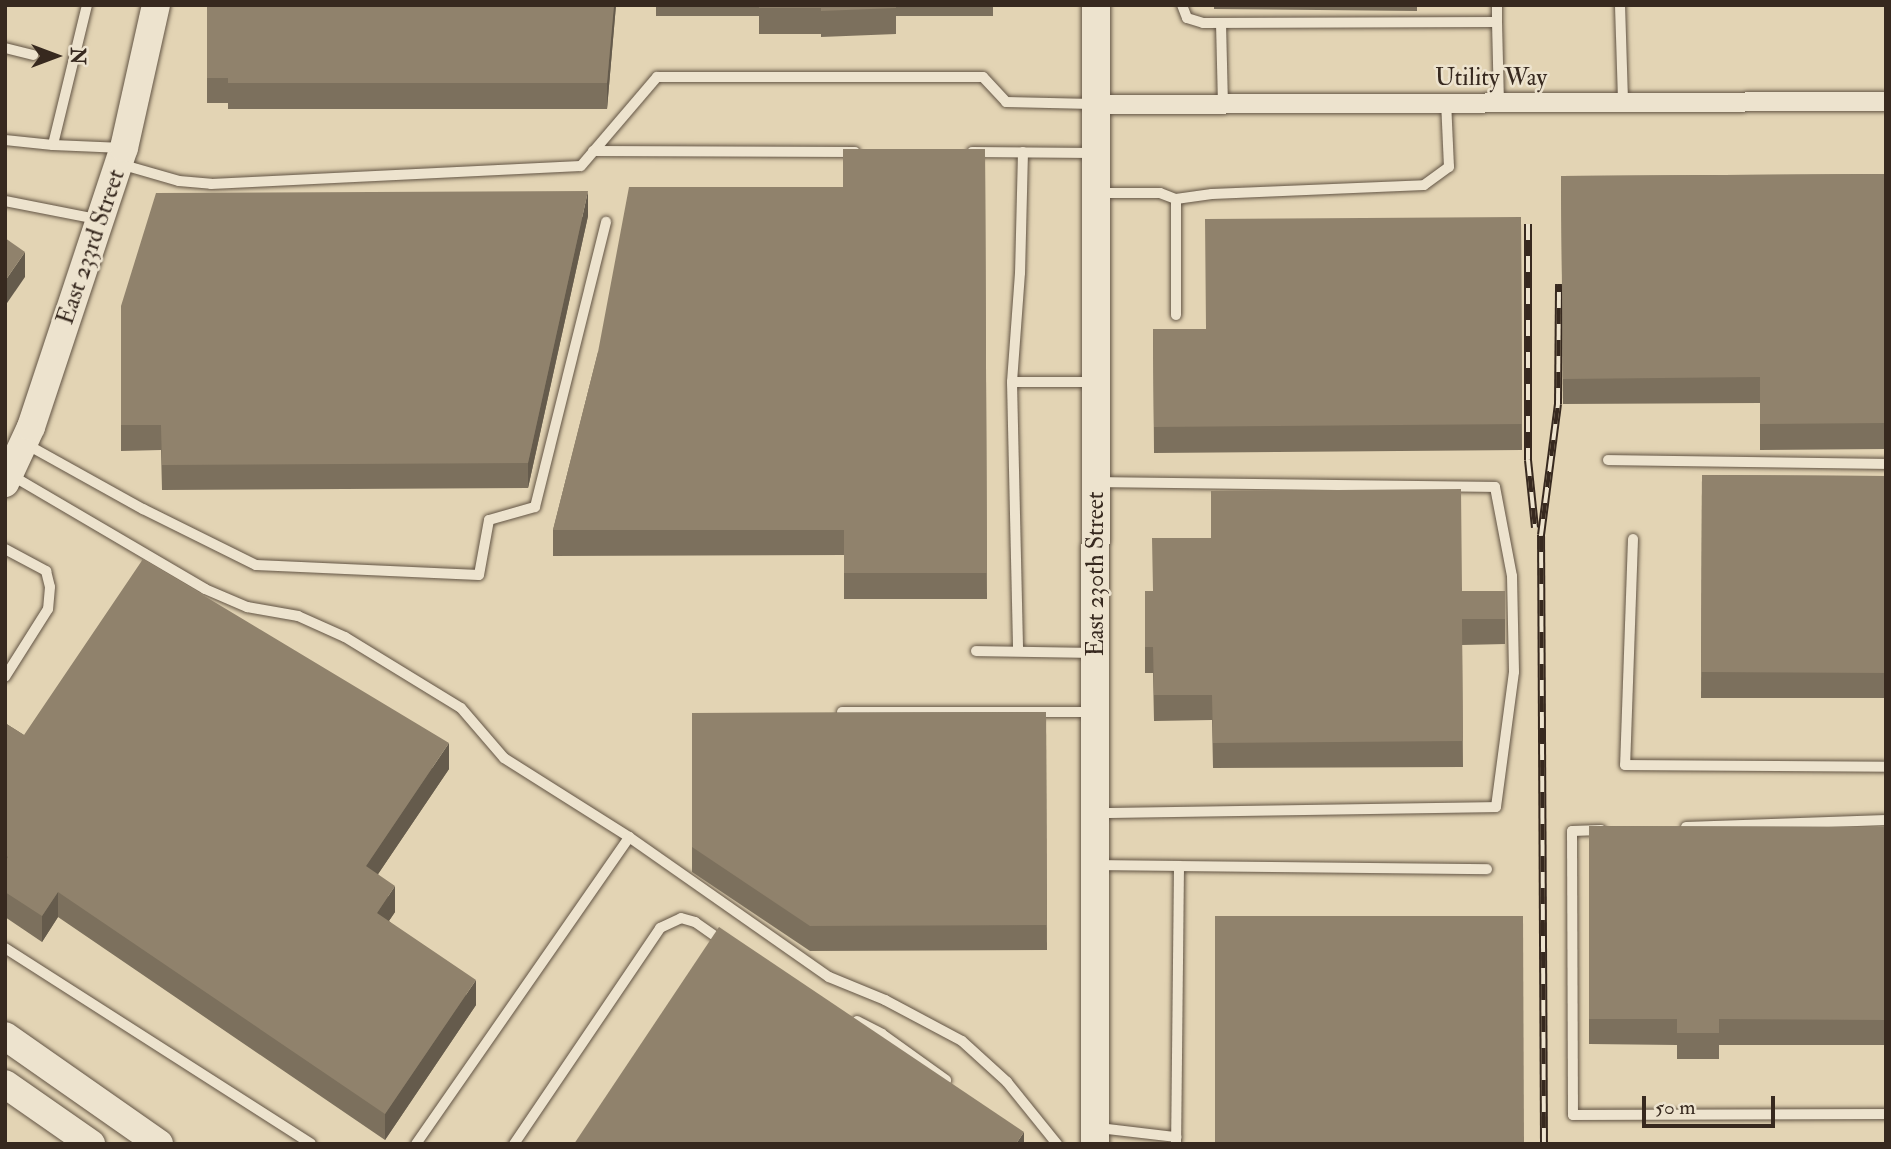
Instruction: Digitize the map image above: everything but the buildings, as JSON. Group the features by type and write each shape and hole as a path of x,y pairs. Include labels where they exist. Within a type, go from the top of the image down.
{"street":[{"name":"East 233rd Street","path":"12,461 122,156 156,5"},
{"name":"East 230th Street","path":"1095,1136 1096,5"},
{"name":"Utility Way","path":"1097,104 1886,101"},
{"path":"5,1036 159,1144"},
{"path":"5,1084 91,1144"}],"lane":[{"path":"53,145 87,5"},
{"path":"1181,5 1187,18 1203,23 1497,22"},
{"path":"1497,5 1499,102"},
{"path":"1620,5 1622,102"},
{"path":"1221,23 1223,103"},
{"path":"5,48 33,55"},
{"path":"5,140 122,156 179,181 211,184 581,166 657,77 982,77 1006,102 1097,104"},
{"path":"1097,193 1160,193 1176,199 1212,194 1424,185 1449,167 1446,102"},
{"path":"593,151 870,152"},
{"path":"953,152 1097,153"},
{"path":"1018,651 1012,382 1020,273 1023,152"},
{"path":"1175,315 1176,199"},
{"path":"5,201 100,220"},
{"path":"12,461 143,509 256,565 479,575 489,520 535,508 606,222"},
{"path":"1012,382 1096,382"},
{"path":"1608,460 1886,464"},
{"path":"12,461 205,589 247,607 298,615 345,637 461,708 504,758 629,837 829,977 885,1000 962,1041 1007,1082 1057,1144"},
{"path":"1095,813 1496,807 1514,672 1512,576 1495,487 1096,482"},
{"path":"1633,539 1625,765 1886,767"},
{"path":"5,549 46,571 50,587 48,609 5,677"},
{"path":"976,651 1096,653"},
{"path":"842,712 1096,712"},
{"path":"1667,828 1886,820"},
{"path":"1613,830 1572,831 1573,1115 1886,1114"},
{"path":"416,1144 629,837"},
{"path":"1095,866 1487,869"},
{"path":"1095,1136 1176,1140 1179,866"},
{"path":"514,1144 660,928 681,918 688,920 737,951"},
{"path":"5,948 311,1144"},
{"path":"846,1015 882,1034 959,1089"}],"railway":[{"path":"1528,224 1528,460 1535,528"},
{"path":"1544,1144 1541,535 1558,404 1559,284"}]}
